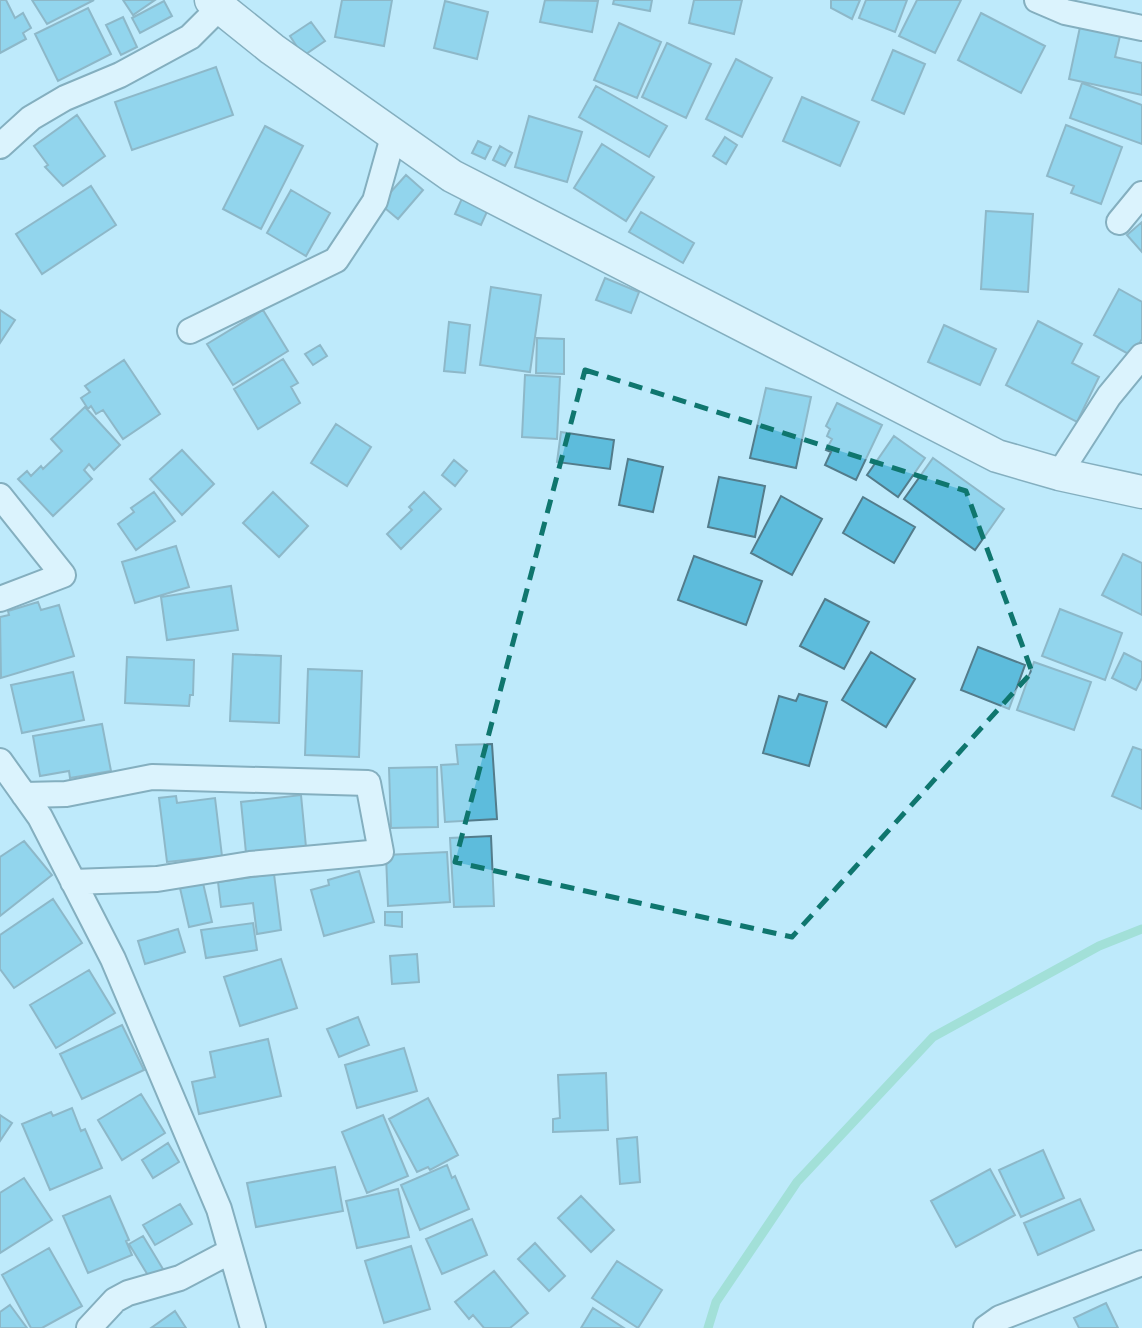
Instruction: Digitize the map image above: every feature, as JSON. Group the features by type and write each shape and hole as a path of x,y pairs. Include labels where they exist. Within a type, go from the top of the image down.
{"street":[{"path":"1037,0 1065,12 1142,28"},
{"path":"0,146 31,118 65,97 120,75 190,37 216,4 272,49 393,137 452,176 997,456 1059,474 1142,492"},
{"path":"190,331 337,260 375,201 393,137"},
{"path":"1119,222 1142,194"},
{"path":"1059,474 1109,396 1142,356"},
{"path":"0,496 63,575 0,599"},
{"path":"0,761 40,817 118,972 219,1209 253,1328"},
{"path":"24,795 66,794 152,777 368,783 381,852 250,864 157,879 73,882"},
{"path":"89,1328 115,1300 128,1293 180,1278 231,1251"},
{"path":"986,1328 1000,1318 1142,1263"}],"highlighted area":[{"path":"585,370 966,491 1032,672 792,937 455,862"}],"building":[{"path":"0,0 6,0 15,18 23,13 31,28 23,33 26,39 0,53"},
{"path":"32,0 94,0 47,24"},
{"path":"123,0 155,0 133,15"},
{"path":"342,0 392,0 384,46 335,37"},
{"path":"545,0 598,1 592,32 540,22"},
{"path":"614,0 652,0 650,11 613,4"},
{"path":"694,0 742,0 734,34 689,23"},
{"path":"831,0 860,0 852,19 831,8"},
{"path":"866,0 907,0 895,32 859,18"},
{"path":"917,0 961,0 935,53 899,36"},
{"path":"164,1 172,16 140,33 132,18"},
{"path":"445,1 488,12 477,59 434,48"},
{"path":"88,8 111,54 58,81 35,34"},
{"path":"981,13 1045,46 1021,93 958,60"},
{"path":"123,17 137,47 121,55 106,25"},
{"path":"311,22 325,41 303,56 290,36"},
{"path":"619,23 661,42 637,98 594,80"},
{"path":"1080,27 1120,36 1115,57 1142,63 1142,95 1069,79"},
{"path":"667,43 711,64 686,118 642,97"},
{"path":"893,50 925,64 904,114 872,100"},
{"path":"736,59 772,78 742,137 706,119"},
{"path":"216,67 233,115 132,150 115,102"},
{"path":"1082,83 1142,105 1142,144 1070,118"},
{"path":"596,86 667,126 649,157 579,117"},
{"path":"802,97 859,122 840,166 783,141"},
{"path":"77,115 105,156 63,186 45,167 48,165 34,146"},
{"path":"529,116 582,132 567,182 515,167"},
{"path":"1066,125 1122,147 1101,204 1071,193 1074,186 1047,176"},
{"path":"265,126 303,146 261,229 223,209"},
{"path":"725,137 737,145 726,164 713,156"},
{"path":"478,141 491,147 485,159 472,153"},
{"path":"602,144 654,177 626,221 574,188"},
{"path":"500,146 512,153 505,166 493,160"},
{"path":"406,175 423,190 398,219 380,204"},
{"path":"91,186 116,225 42,274 16,234"},
{"path":"291,190 330,213 306,256 267,233"},
{"path":"464,194 490,205 481,225 455,214"},
{"path":"986,211 1033,214 1028,292 981,289"},
{"path":"641,212 694,243 683,263 629,232"},
{"path":"1142,222 1142,252 1127,235"},
{"path":"605,278 639,292 631,313 596,300"},
{"path":"491,287 541,295 530,372 480,365"},
{"path":"1119,289 1142,302 1142,339 1132,356 1094,335"},
{"path":"0,310 15,320 0,343"},
{"path":"263,310 288,351 233,385 207,344"},
{"path":"1038,321 1082,344 1072,363 1099,377 1077,422 1006,385"},
{"path":"449,322 470,325 465,373 444,371"},
{"path":"944,325 996,349 980,385 928,362"},
{"path":"537,338 564,339 564,374 536,373"},
{"path":"320,345 327,356 313,365 305,354"},
{"path":"283,359 298,383 291,387 300,403 258,429 234,389"},
{"path":"124,360 160,414 123,439 103,410 96,414 91,406 88,409 81,398 90,392 85,386"},
{"path":"525,375 560,377 557,439 522,437"},
{"path":"766,388 811,397 796,468 750,458"},
{"path":"837,403 882,425 856,480 825,465 831,452 826,450 832,439 827,436 830,429 826,426"},
{"path":"85,407 120,445 94,470 89,464 84,470 92,479 53,516 18,479 27,471 31,476 41,466 43,469 62,451 51,439"},
{"path":"336,424 371,447 347,486 311,463"},
{"path":"561,432 614,440 610,469 557,462"},
{"path":"894,436 925,458 898,497 867,475"},
{"path":"182,450 214,484 182,515 150,479"},
{"path":"933,458 1004,509 975,550 904,499"},
{"path":"628,459 663,467 653,512 619,505"},
{"path":"454,460 467,471 455,486 442,475"},
{"path":"719,477 765,486 755,537 708,527"},
{"path":"154,492 175,521 136,550 118,524 134,512 131,508"},
{"path":"273,492 308,526 279,557 243,523"},
{"path":"424,492 441,509 401,549 387,534 412,510 409,507"},
{"path":"781,496 822,519 792,575 751,553"},
{"path":"863,497 915,527 894,563 843,533"},
{"path":"176,546 189,587 135,603 122,562"},
{"path":"1123,554 1142,563 1142,615 1102,595"},
{"path":"694,556 762,581 746,625 678,600"},
{"path":"231,586 238,630 167,640 161,597"},
{"path":"825,599 869,622 844,669 800,646"},
{"path":"38,602 41,610 59,605 74,656 1,678 0,617 9,615 8,611"},
{"path":"1060,609 1122,633 1105,680 1042,656"},
{"path":"978,647 1025,665 1009,709 961,690"},
{"path":"871,652 915,679 886,727 842,700"},
{"path":"1124,653 1142,662 1142,678 1136,690 1112,678"},
{"path":"233,654 281,656 279,723 230,721"},
{"path":"127,657 194,660 193,695 190,695 189,706 125,703"},
{"path":"1034,662 1091,682 1074,730 1017,710"},
{"path":"308,669 362,671 359,757 305,755"},
{"path":"73,672 84,720 22,733 11,685"},
{"path":"799,694 827,702 809,766 763,753 779,696 796,701"},
{"path":"102,724 111,771 70,778 69,771 40,776 33,736"},
{"path":"492,744 497,819 445,822 441,765 458,764 456,745"},
{"path":"1133,747 1142,750 1142,809 1112,796"},
{"path":"437,767 438,827 391,828 389,768"},
{"path":"301,795 306,847 246,853 241,802"},
{"path":"176,796 177,803 215,798 222,856 167,862 159,798"},
{"path":"491,836 494,906 454,907 450,838"},
{"path":"24,841 52,875 0,916 0,857"},
{"path":"447,852 450,902 388,906 386,855"},
{"path":"359,871 374,922 324,936 311,890 329,885 328,880"},
{"path":"274,874 281,930 257,934 253,903 221,907 218,882"},
{"path":"203,883 212,922 189,927 180,888"},
{"path":"53,899 82,943 14,988 0,969 0,935"},
{"path":"385,912 402,912 402,927 385,925"},
{"path":"253,923 257,950 206,958 201,930"},
{"path":"178,929 185,952 145,964 138,941"},
{"path":"417,954 419,982 392,984 390,956"},
{"path":"281,959 297,1008 240,1026 224,977"},
{"path":"89,970 115,1013 56,1048 30,1005"},
{"path":"358,1017 369,1045 339,1057 327,1029"},
{"path":"122,1025 144,1070 82,1099 60,1054"},
{"path":"268,1039 281,1096 199,1114 192,1082 215,1077 210,1052"},
{"path":"404,1048 417,1091 357,1108 345,1065"},
{"path":"606,1073 608,1130 553,1132 553,1119 560,1118 558,1075"},
{"path":"141,1094 165,1133 122,1160 98,1120"},
{"path":"428,1098 458,1155 430,1170 428,1167 417,1172 389,1119"},
{"path":"72,1108 81,1131 85,1129 102,1168 50,1190 22,1124 51,1112 53,1116"},
{"path":"0,1115 12,1123 0,1141"},
{"path":"383,1115 408,1176 367,1193 342,1132"},
{"path":"637,1137 640,1182 620,1184 617,1139"},
{"path":"168,1143 179,1162 153,1178 142,1160"},
{"path":"1043,1150 1064,1198 1021,1217 999,1170"},
{"path":"447,1165 452,1178 455,1176 469,1209 420,1230 401,1185"},
{"path":"335,1167 343,1211 256,1227 247,1183"},
{"path":"990,1169 1015,1215 956,1247 931,1201"},
{"path":"24,1178 52,1220 0,1253 0,1193"},
{"path":"398,1189 409,1237 357,1248 346,1201"},
{"path":"110,1196 129,1240 126,1241 132,1255 88,1273 63,1216"},
{"path":"581,1196 614,1230 591,1252 558,1218"},
{"path":"1080,1199 1094,1230 1038,1255 1024,1223"},
{"path":"180,1204 192,1224 155,1245 143,1225"},
{"path":"472,1219 487,1255 442,1274 426,1239"},
{"path":"143,1236 166,1274 152,1282 129,1244"},
{"path":"535,1243 565,1276 549,1291 518,1259"},
{"path":"411,1246 430,1309 384,1323 365,1261"},
{"path":"49,1248 82,1306 42,1328 31,1328 2,1275"},
{"path":"617,1261 662,1290 638,1328 592,1298"},
{"path":"494,1271 528,1313 510,1328 484,1328 473,1315 469,1319 455,1302"},
{"path":"1106,1303 1118,1328 1079,1328 1074,1318"},
{"path":"10,1305 27,1328 0,1328 0,1312"},
{"path":"593,1308 624,1328 581,1328"},
{"path":"175,1311 186,1328 151,1328"}],"waterway":[{"path":"708,1328 716,1302 797,1182 933,1037 1099,946 1142,929"}]}
